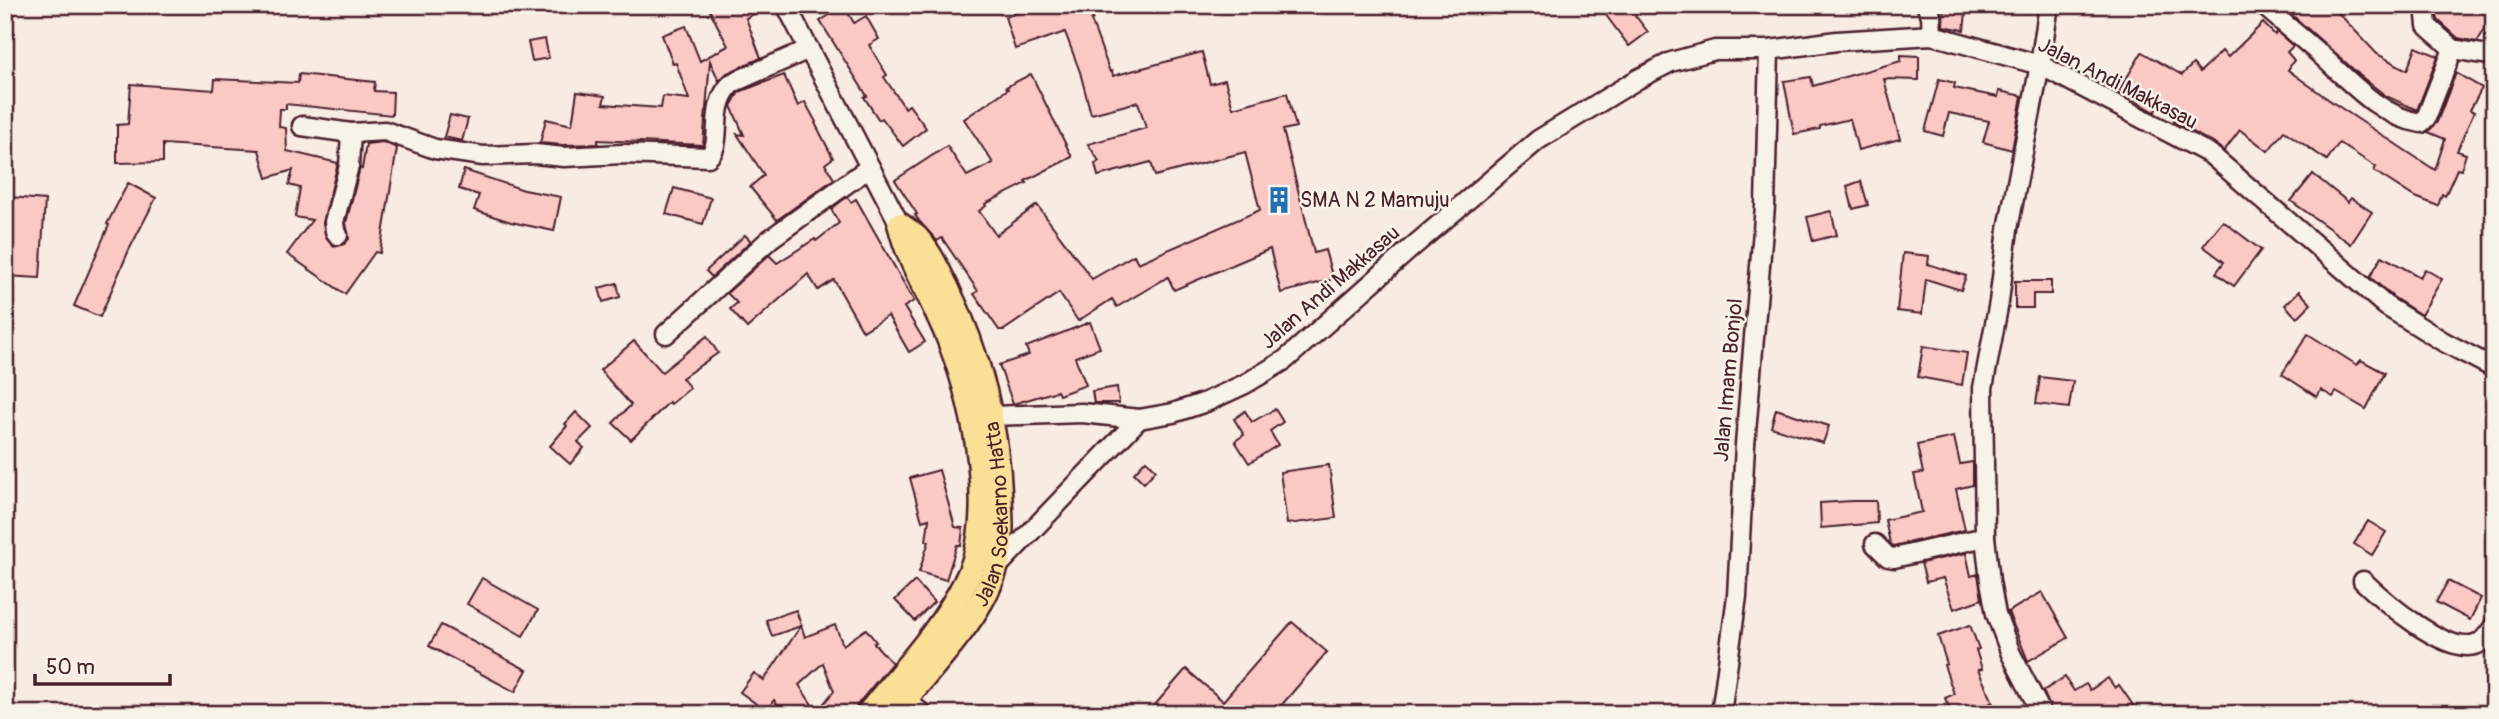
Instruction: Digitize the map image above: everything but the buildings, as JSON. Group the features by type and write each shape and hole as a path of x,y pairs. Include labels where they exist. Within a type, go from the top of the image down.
{"main road":[{"name":"Jalan Soekarno Hatta","path":"895,700 967,581 976,559 980,540 983,381 952,299 926,251 916,237 900,225"},
{"name":"Jalan Soekarno Hatta","path":"868,714 895,700 972,615 996,568 1001,543 999,458 982,414"}],"street":[{"name":"Jalan Soekarno Hatta","path":"786,5 900,225"},
{"path":"1926,5 1931,15 1933,35"},
{"path":"2042,714 2011,654 1996,614 1984,537 1983,388 2008,229 2049,5"},
{"path":"2263,5 2352,86 2390,112 2410,121 2421,123 2426,118 2453,49"},
{"path":"2425,5 2427,26 2453,49 2494,56"},
{"name":"Jalan Andi Makkasau","path":"982,414 1082,413 1139,419 1173,413 1206,402 1245,384 1285,359 1538,141 1638,79 1671,62 1715,50 1769,50 1837,41 1933,35 2040,65 2210,154 2386,306 2444,342 2494,368"},
{"path":"302,126 351,133 384,131 435,149 483,156 535,154 564,157 622,154 708,157 715,148 717,110 725,89 732,83 809,49"},
{"name":"Jalan Imam Bonjol","path":"1721,714 1737,596 1745,445 1765,206 1769,50"},
{"path":"338,235 334,222 349,166 351,133"},
{"path":"666,334 770,239 870,167"},
{"path":"996,568 1139,419"},
{"path":"1875,544 1888,557 1894,558 1984,537"},
{"path":"2363,581 2390,606 2440,637 2460,646 2476,645 2486,638 2494,626"},
{"path":"895,700 923,714"}],"place":[{"name":"SMA N 2 Mamuju","path":"1279,200"}]}
